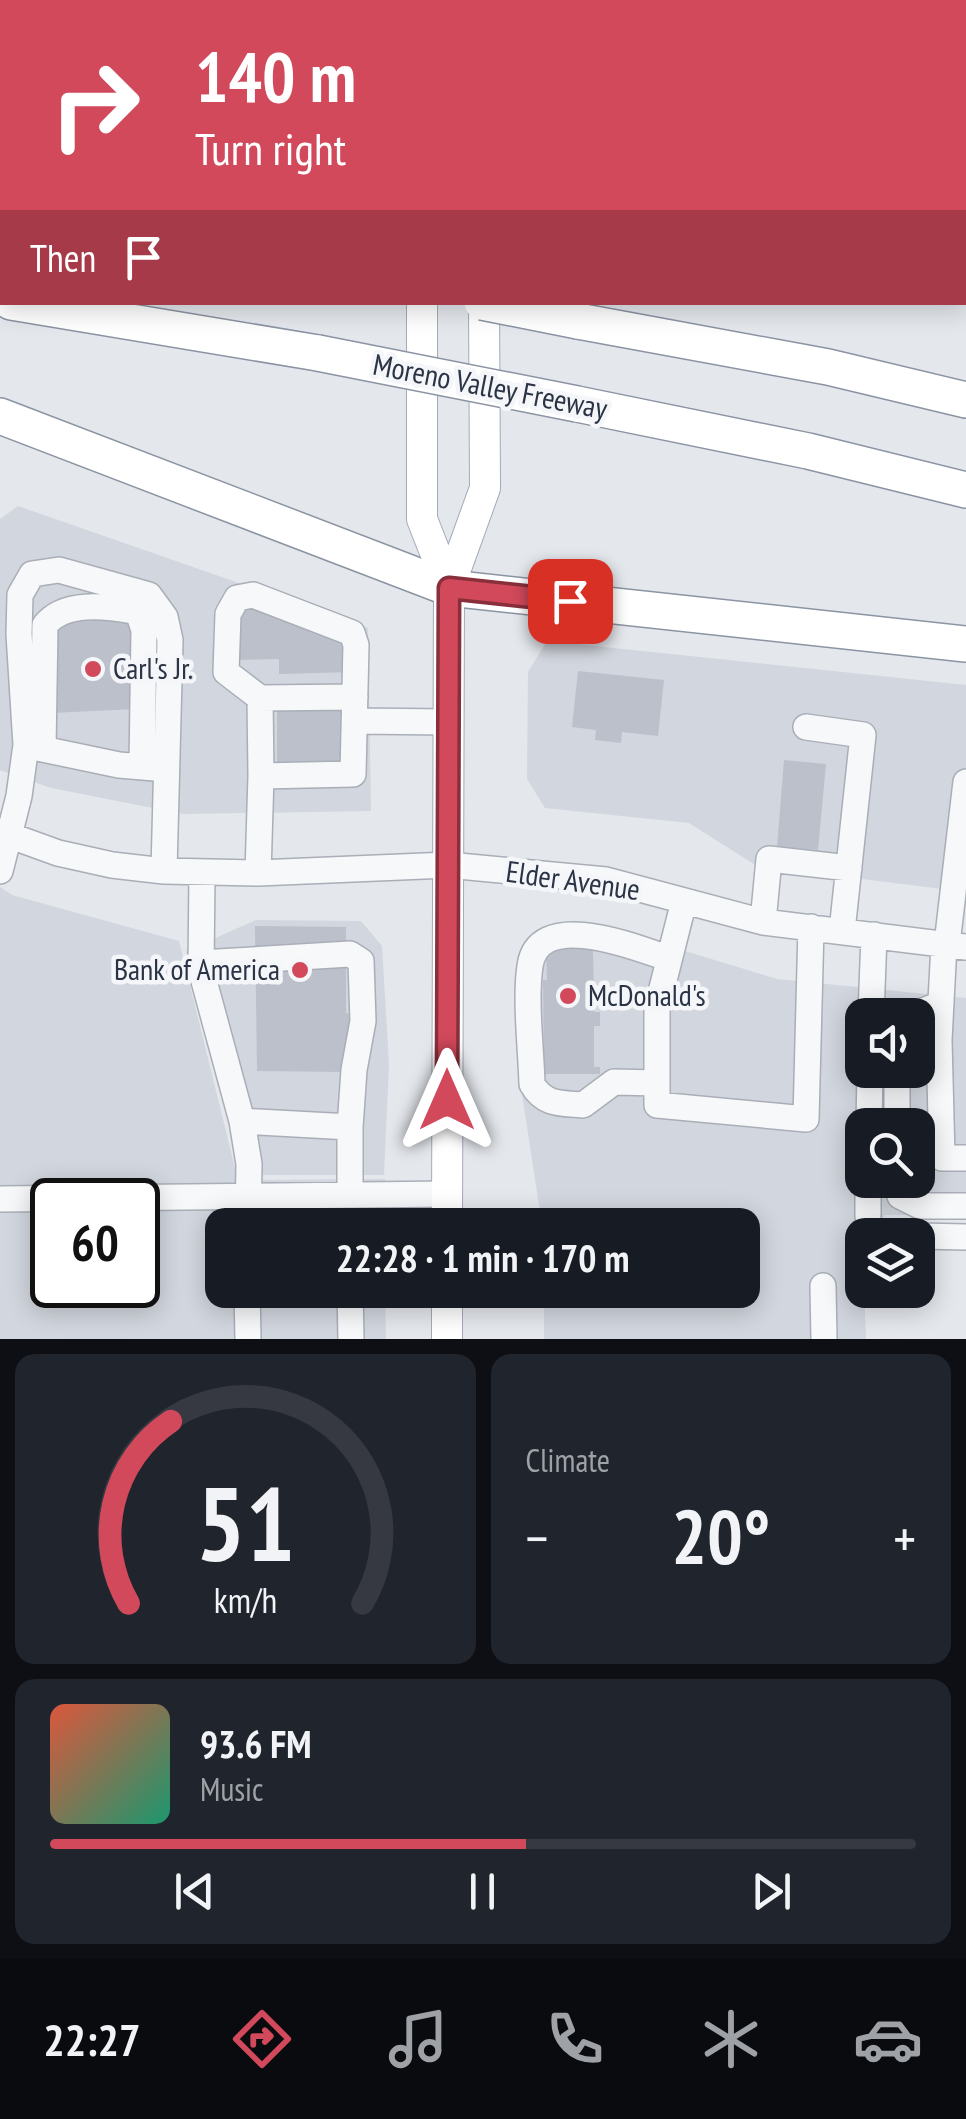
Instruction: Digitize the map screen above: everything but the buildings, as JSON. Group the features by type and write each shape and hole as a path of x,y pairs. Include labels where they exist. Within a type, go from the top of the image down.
{"highway":[{"name":"Moreno Valley Freeway","path":"29,305 318,353 577,404 808,451 966,490"},
{"path":"498,305 828,367 966,400"},
{"path":"0,416 449,588 966,644"}],"main road":[{"path":"422,305 422,520 449,588"},
{"path":"447,1208 449,588 485,488 483,305"},
{"path":"447,1308 447,1339"}],"street":[{"path":"35,747 19,634 20,594 32,574 59,570 148,594 166,617 170,640 154,768"},
{"path":"261,776 353,774 355,709 356,645 352,633 253,596 236,598 230,605 226,672 260,698 355,709 449,722"},
{"path":"0,871 4,834 35,747 44,625 54,613 66,609 133,610 139,615 144,630 164,871"},
{"path":"258,873 260,698"},
{"path":"806,728 864,735 842,931"},
{"path":"35,747 154,768"},
{"path":"966,782 952,945 941,1004 942,1158 966,1158"},
{"name":"Elder Avenue","path":"4,834 58,853 164,871 258,873 448,865 606,880 763,922 952,945"},
{"path":"763,922 769,859 849,868"},
{"path":"202,873 201,963 242,1121 249,1164 248,1208"},
{"path":"684,900 657,1008 657,1105 806,1119 811,928"},
{"path":"657,1082 614,1082 583,1105 550,1102 539,1096 532,1084 530,966 540,945 557,936 607,938 667,958"},
{"path":"872,998 874,936"},
{"path":"201,963 350,954 361,961 363,1021 350,1127 350,1208"},
{"path":"935,1006 941,1004"},
{"path":"242,1121 350,1127"},
{"path":"0,1199 447,1194"},
{"path":"868,1198 868,1216"},
{"path":"903,1198 912,1204 966,1206"},
{"path":"935,1236 966,1236"},
{"path":"823,1286 824,1339"},
{"path":"248,1308 248,1339"},
{"path":"350,1308 351,1339"}],"shaded area":[{"path":"18,506 368,628 371,811 184,814 51,788 0,770 0,519"},
{"path":"547,641 966,685 966,892 757,866 689,823 545,808 527,779 528,672"},
{"path":"0,887 12,895 179,941 238,1180 385,1179 385,1208 205,1208 205,1308 385,1308 386,1339 0,1339"},
{"path":"256,920 361,921 382,946 389,1064 384,1175 242,1175 186,951"},
{"path":"551,925 606,927 777,979 966,998 966,1215 845,1218 845,1308 865,1308 866,1339 544,1339 544,1308 760,1308 760,1208 539,1208 522,1094 518,963 527,939"}],"place":[{"name":"Carl's Jr.","path":"93,669"},
{"name":"Bank of America","path":"300,970"},
{"name":"McDonald's","path":"568,996"}],"route":[{"path":"447,1100 449,588 570,601"}]}
